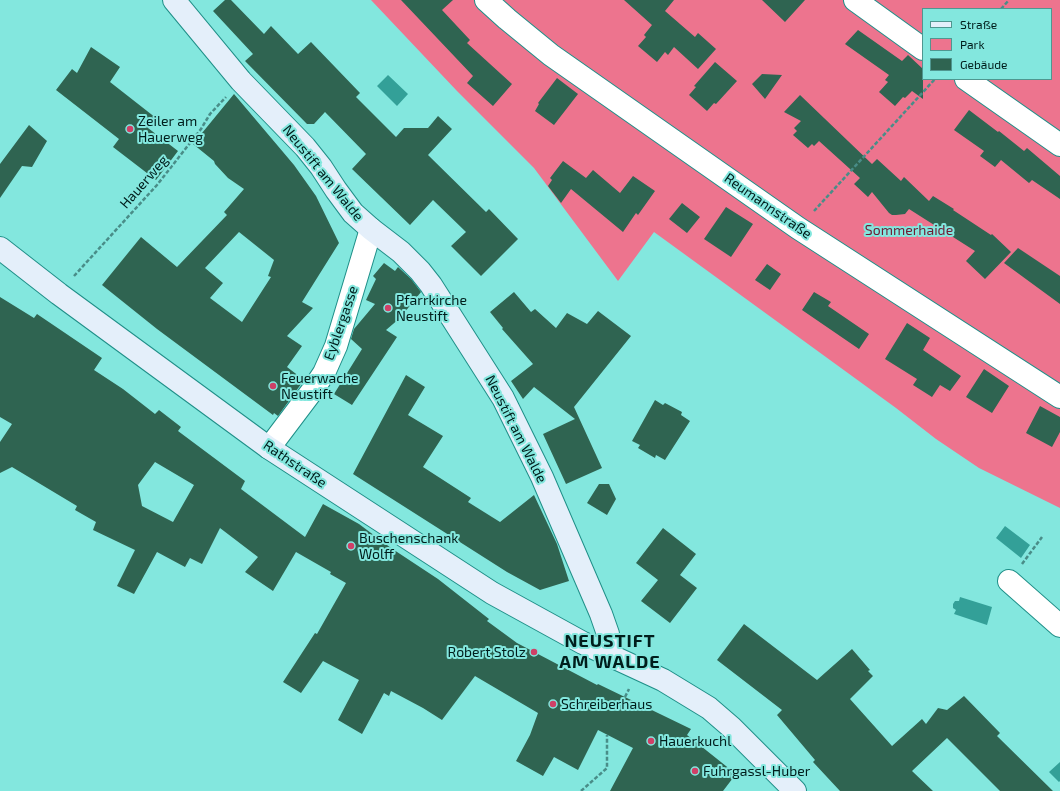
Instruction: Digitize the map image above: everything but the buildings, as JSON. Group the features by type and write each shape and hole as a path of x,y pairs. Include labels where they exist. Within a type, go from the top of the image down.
{"main road":[{"name":"Neustift am Walde","path":"174,0 241,81 306,147 322,167 336,190 353,213 400,252 431,284 503,398 542,477 601,614 608,634 608,654"},
{"name":"Rathstraße","path":"0,248 59,294 269,448 492,593 567,634 608,654"},
{"path":"608,654 663,680 709,708 731,727 795,791"}],"street":[{"name":"Reumannstraße","path":"486,0 551,55 798,228 1060,396"},
{"path":"854,0 922,48"},
{"path":"967,80 1060,145"},
{"name":"Eyblergasse","path":"269,448 324,373 336,346 371,229"},
{"path":"1009,581 1060,626"}],"path":[{"path":"1002,8 1009,0"},
{"path":"798,228 934,80"},
{"name":"Hauerweg","path":"59,294 157,185 201,129 210,114 241,81"},
{"path":"1009,581 1042,537"},
{"path":"581,791 608,768 607,735"}],"green space":[{"name":"Sommerhaide","path":"371,0 1060,0 1060,508 979,468 936,439 896,408 654,232 618,281 534,168 457,91"}],"shaded area":[{"path":"388,75 408,94 397,106 377,86"},
{"path":"1005,526 1030,545 1021,558 996,538"},
{"path":"960,597 992,607 987,625 954,614 956,610 953,608 953,604 955,601 959,601"},
{"path":"1060,762 1060,781 1059,782 1049,772"}],"place":[{"name":"Zeiler am Hauerweg","path":"130,129"},
{"name":"Pfarrkirche Neustift","path":"388,308"},
{"name":"Feuerwache Neustift","path":"273,386"},
{"name":"Buschenschank Wolff","path":"351,546"},
{"name":"Robert Stolz","path":"534,652"},
{"name":"Schreiberhaus","path":"553,704"},
{"name":"Hauerkuchl","path":"651,741"},
{"name":"Fuhrgassl-Huber","path":"695,771"}],"district":[{"name":"NEUSTIFT AM WALDE","path":"610,651"}]}
